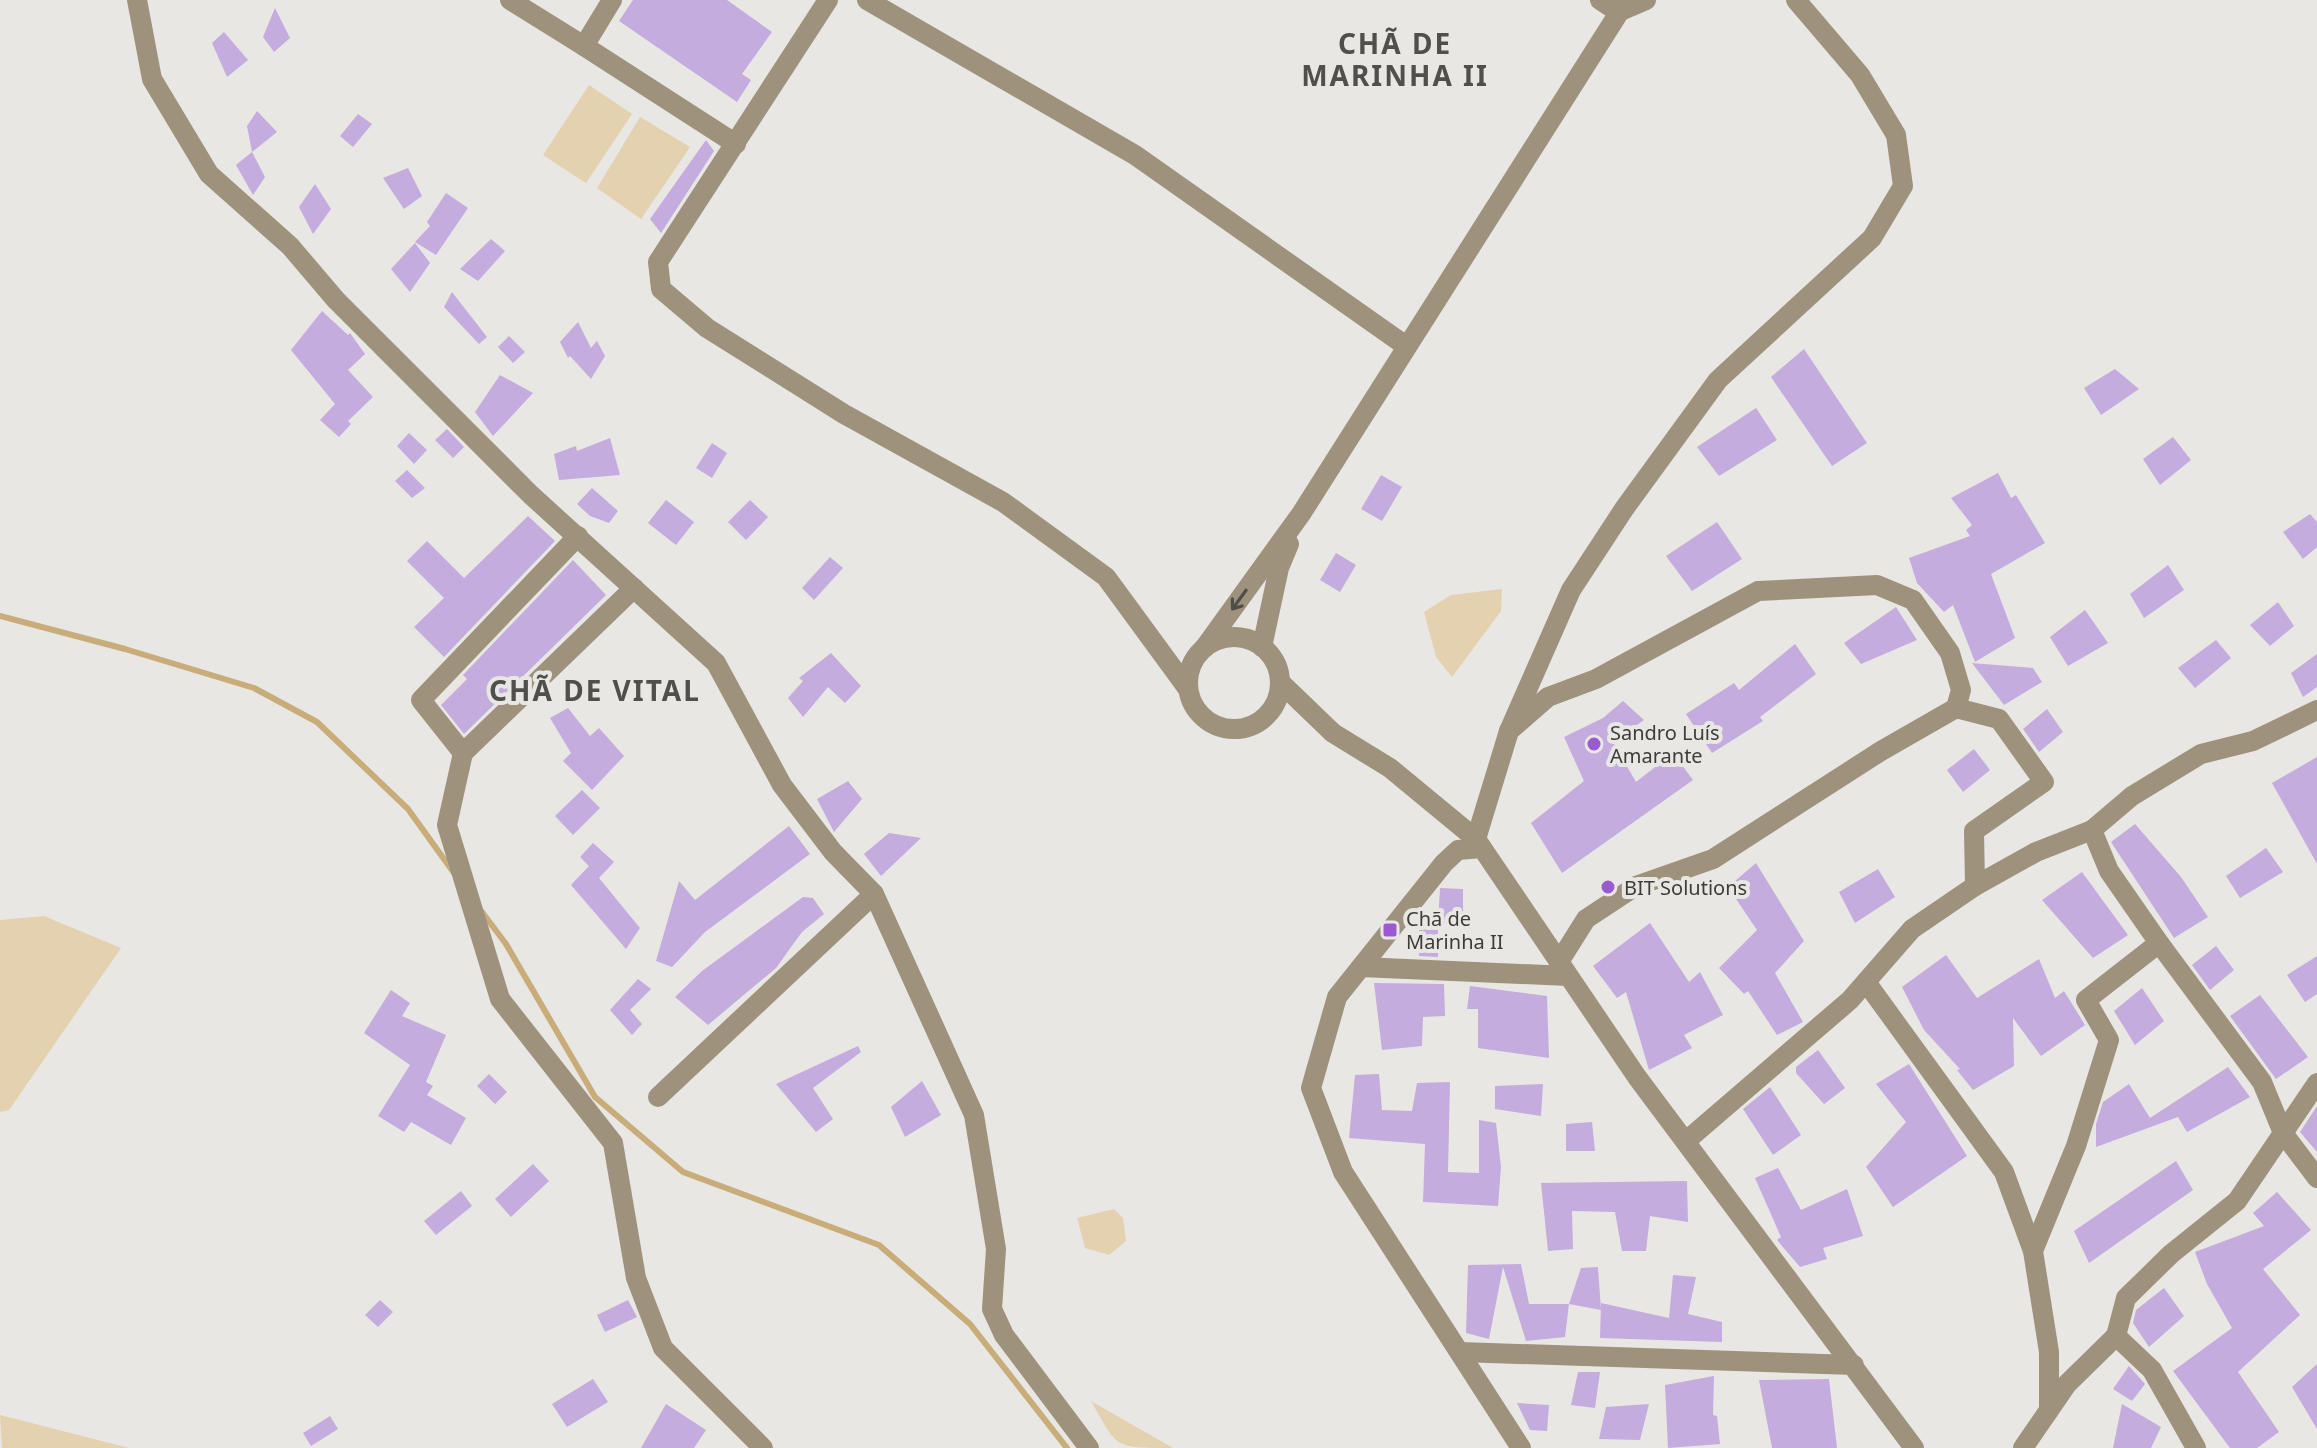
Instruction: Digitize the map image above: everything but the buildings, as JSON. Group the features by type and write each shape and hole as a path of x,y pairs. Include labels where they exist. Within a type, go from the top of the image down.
{"street":[{"path":"137,0 152,79 209,174 290,246 336,300 531,495 716,663 782,785 833,852 874,894 974,1115 996,1249 992,1309 1004,1335 1089,1448"},
{"path":"510,0 736,144"},
{"path":"584,46 612,0"},
{"path":"828,0 658,262 661,289 707,328 844,414 1003,502 1106,577 1188,689 1193,705 1205,719 1220,728 1238,730 1255,725 1269,714 1277,699 1280,682 1277,669 1262,647 1234,637 1205,647"},
{"path":"867,0 1135,155 1406,346"},
{"path":"1600,0 1623,6 1646,0"},
{"path":"1479,844 1509,731 1571,590 1624,509 1718,380 1872,238 1903,186 1896,135 1860,75 1796,0"},
{"path":"1188,689 1195,659 1301,514 1623,6"},
{"path":"1262,647 1279,568 1301,514"},
{"path":"463,753 421,700 578,536"},
{"path":"1509,731 1548,697 1596,679 1758,591 1877,585 1913,600 1950,653 1961,690 1956,708"},
{"path":"634,588 463,753 447,825 500,999 613,1143 636,1278 663,1348 763,1448"},
{"path":"1280,682 1333,733 1390,768 1479,844 1686,1141 1914,1448"},
{"path":"1564,969 1586,919 1636,886 1713,859 1881,751 1956,708 1999,719 2044,782 1974,831 1975,886"},
{"path":"1686,1141 1778,1065 1866,982 1912,929 1975,886 2036,852 2092,830 2132,796 2201,754 2253,741 2317,710"},
{"path":"1444,863 1451,817"},
{"path":"2092,830 2109,871 2262,1082 2283,1133 2317,1178"},
{"path":"1479,844 1458,850 1444,863 1337,997 1311,1088 1343,1172 1521,1448"},
{"path":"658,1097 874,894"},
{"path":"2033,1251 2076,1146 2109,1040 2086,1000 2159,943"},
{"path":"1361,967 1564,969"},
{"path":"1866,982 2004,1172 2033,1251 2049,1352 2049,1410"},
{"path":"2023,1448 2067,1384 2116,1336 2126,1298 2171,1254 2237,1201 2317,1083"},
{"path":"2116,1336 2152,1370 2192,1445"},
{"path":"1460,1352 1854,1365"}],"shaded area":[{"path":"589,85 632,114 586,183 543,155"},
{"path":"640,117 690,147 641,219 597,188"},
{"path":"1502,589 1501,611 1452,677 1436,657 1424,612 1451,595"},
{"path":"44,916 121,948 9,1110 0,1112 0,920"},
{"path":"1114,1209 1123,1218 1126,1241 1109,1255 1085,1248 1077,1218"},
{"path":"1091,1401 1173,1448 1127,1446 1119,1442"},
{"path":"0,1415 129,1448 2,1448"}],"waterway":[{"path":"0,616 254,688 317,722 408,809 454,873"},
{"path":"482,912 506,944 595,1097 683,1172 879,1245 970,1324 1067,1448"}],"place":[{"name":"Sandro Luís Amarante","path":"1594,744"},
{"name":"BIT Solutions","path":"1608,887"},
{"name":"Chã de Marinha II","path":"1390,930"}],"district":[{"name":"CHÃ DE MARINHA II","path":"1395,59"},
{"name":"CHÃ DE VITAL","path":"595,690"}]}
